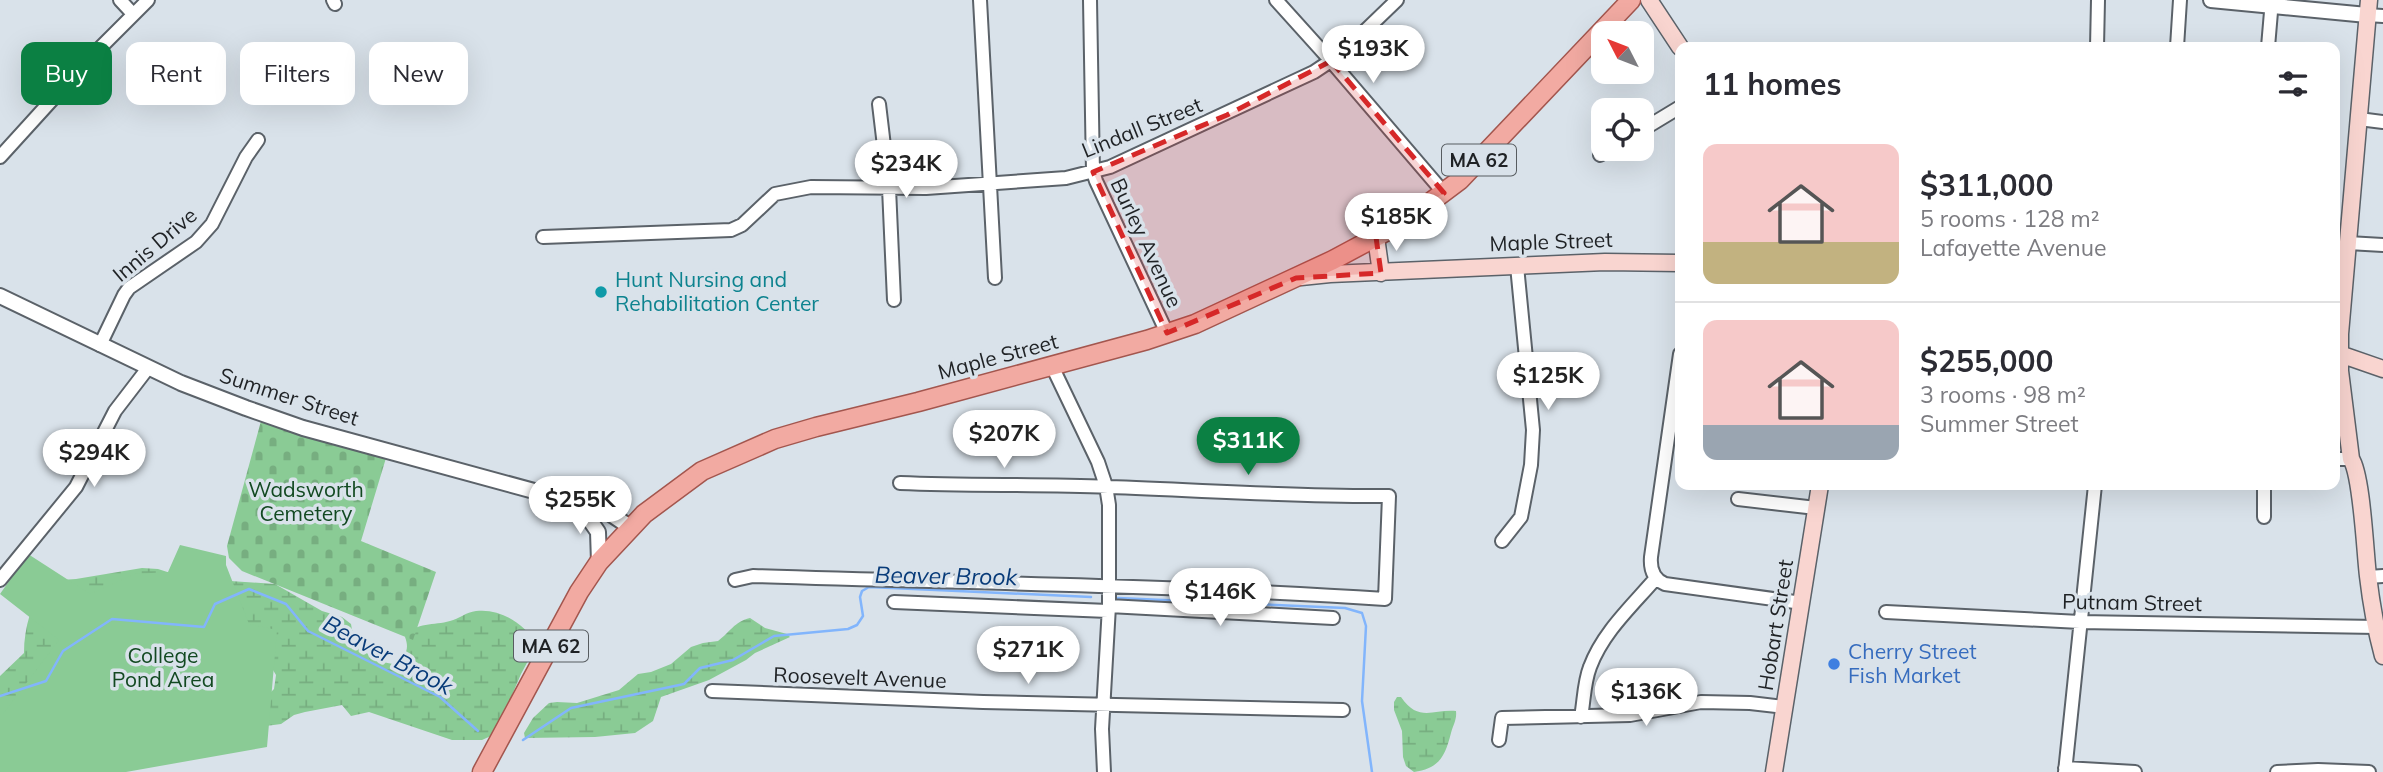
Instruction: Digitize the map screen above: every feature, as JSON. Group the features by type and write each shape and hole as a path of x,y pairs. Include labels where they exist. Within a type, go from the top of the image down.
{"main road":[{"name":"MA 62","path":"1296,278 1404,222 1444,193 1469,171 1631,0"},
{"path":"1649,0 1677,42"},
{"path":"2340,323 2358,120 2373,10"},
{"path":"1376,237 1381,273"},
{"name":"Maple Street","path":"482,772 579,592 599,562 630,527 671,492 702,471 775,439 1167,333 1195,324 1296,278 1330,274 1605,262 1675,263"},
{"path":"2340,354 2383,369"},
{"path":"2340,406 2343,459 2355,465 2376,577 2377,627 2383,656"},
{"name":"Hobart Street","path":"1774,772 1819,490"}],"street":[{"path":"120,0 133,14"},
{"path":"0,157 90,58 148,0"},
{"path":"980,0 995,278"},
{"name":"Burley Avenue","path":"1090,0 1093,172 1167,333"},
{"path":"1276,0 1444,193"},
{"name":"Lindall Street","path":"543,237 731,230 742,225 775,194 811,187 889,188 990,183 1066,178 1093,172 1227,115 1314,72 1363,34 1397,0"},
{"path":"2096,42 2098,0"},
{"path":"2177,42 2180,0"},
{"path":"2211,0 2373,10"},
{"path":"2268,42 2272,3"},
{"path":"879,104 889,188 894,300"},
{"path":"1654,123 1675,110"},
{"path":"2358,120 2383,122"},
{"name":"Innis Drive","path":"100,345 129,288 196,242 212,225 246,157 258,140"},
{"path":"2348,243 2383,245"},
{"path":"1503,541 1521,517 1531,465 1533,430 1517,266"},
{"name":"Summer Street","path":"0,296 148,368 303,428 578,503 609,513 630,527"},
{"path":"1052,366 1098,463 1109,505 1104,772"},
{"path":"0,580 76,487 115,411 148,368"},
{"path":"1675,390 1651,556 1656,578 1665,584 1801,603"},
{"path":"735,580 753,576 1109,586 1385,599 1389,496 1306,497 1106,486 900,483"},
{"path":"2094,490 2065,770 2135,772"},
{"path":"2263,517 2264,490"},
{"path":"1738,499 1816,508"},
{"path":"578,503 598,532 599,562"},
{"path":"1581,717 1589,670 1596,653 1607,634 1656,578"},
{"path":"894,603 1108,608 1333,618"},
{"name":"Putnam Street","path":"1886,612 2080,622 2377,627"},
{"name":"Roosevelt Avenue","path":"712,691 1104,705 1343,710"},
{"path":"1499,740 1502,718 1630,715 1700,702 1785,707"},
{"path":"2277,772 2369,772"}],"highlighted area":[{"path":"1331,61 1444,193 1376,237 1381,273 1296,278 1167,333 1093,172 1227,115"}],"green space":[{"name":"Wadsworth Cemetery","path":"261,421 386,458 361,541 436,572 413,640 242,571 229,558 227,546"},
{"name":"College Pond Area","path":"180,545 226,556 226,565 249,624 277,630 267,747 126,772 0,772 0,715 59,640 0,594 28,554 90,594 135,574 168,572"},
{"path":"142,568 158,569 186,578 275,584 322,611 342,617 351,624 356,640 366,652 388,663 396,664 402,658 407,649 405,637 414,628 450,621 476,611 494,612 511,619 526,630 537,644 497,730 482,740 452,740 369,712 351,716 342,705 294,715 281,724 266,726 264,699 274,689 276,675 273,670 0,719 0,676 24,653 30,616 45,581 76,579"},
{"path":"750,618 765,628 790,637 755,653 709,680 661,697 653,721 635,733 595,737 525,738 524,733 533,718 549,703 577,703 619,690 638,674 671,664 691,647 718,641 736,625"},
{"path":"1397,697 1401,697 1414,710 1420,712 1456,711 1444,754 1436,764 1414,772 1406,766 1402,731 1394,710"}],"waterway":[{"name":"Beaver Brook","path":"523,740 571,708 684,684 700,668 733,660 774,636 848,629 857,625 863,616 860,597 862,591 869,587 1091,597"},
{"name":"Beaver Brook","path":"0,696 46,681 63,651 112,619 204,627 215,604 249,589 286,604 308,631 440,697 478,731"},
{"name":"Beaver Brook","path":"1118,598 1345,608 1362,613 1366,626 1362,701 1372,772"}],"place":[{"name":"Hunt Nursing and Rehabilitation Center","path":"601,292"},
{"name":"Cherry Street Fish Market","path":"1834,664"}]}
